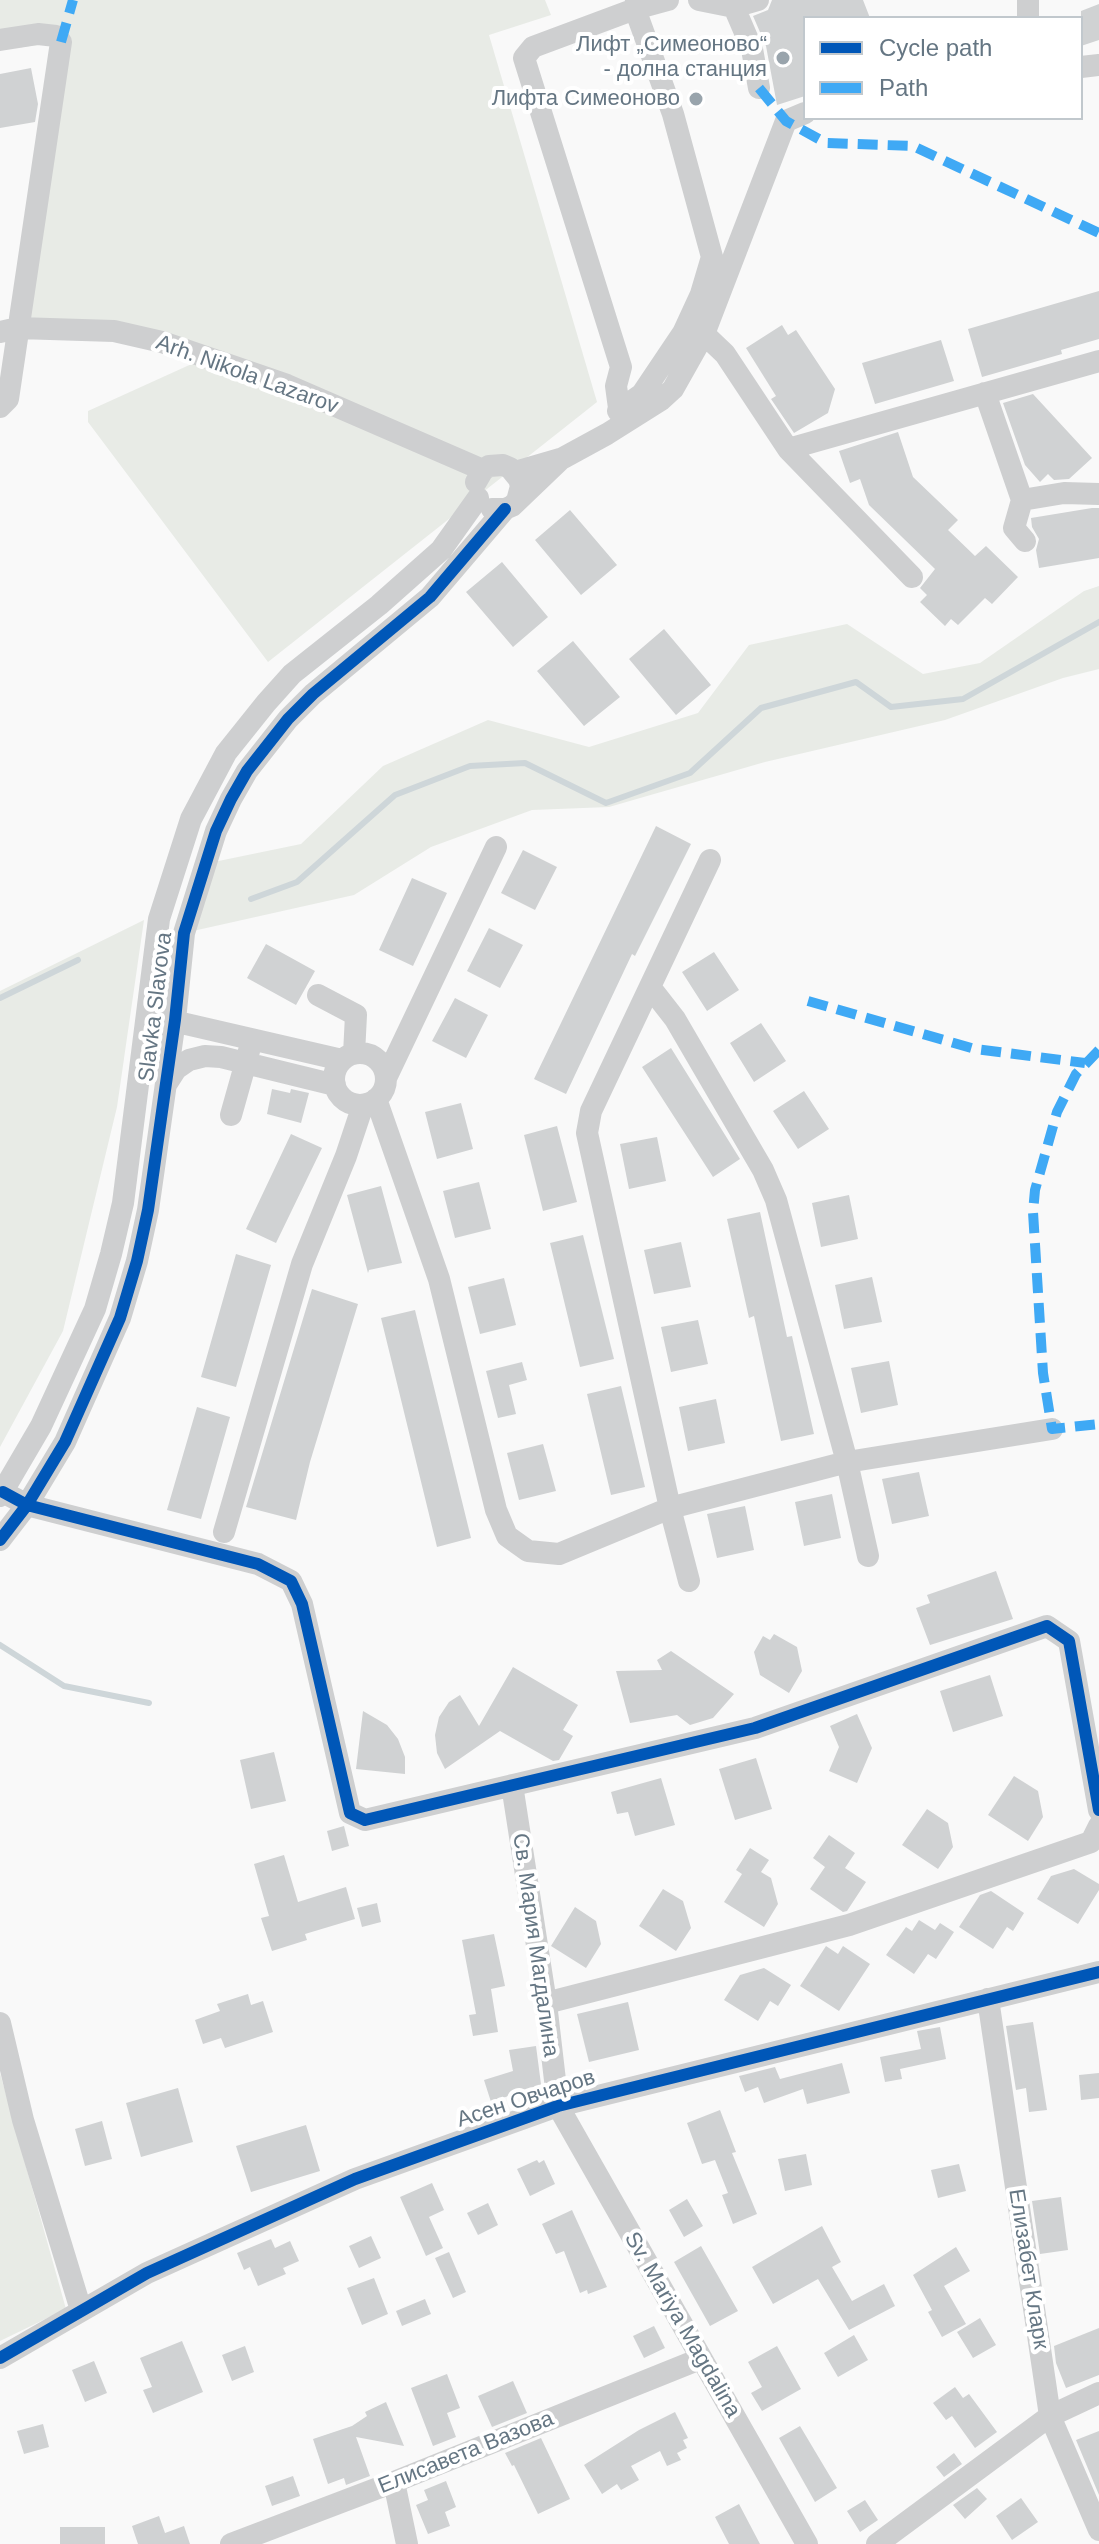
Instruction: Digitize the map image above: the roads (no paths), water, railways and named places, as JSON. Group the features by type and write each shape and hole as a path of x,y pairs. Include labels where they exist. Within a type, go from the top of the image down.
{"street":[{"path":"607,434 619,408 616,386 621,367 524,58 533,47 636,4 668,0"},
{"path":"699,0 734,7 758,0"},
{"path":"515,472 563,458 667,395 683,333 701,294 712,257 673,114 636,4"},
{"path":"734,7 752,49 759,88"},
{"path":"0,40 38,34 56,36 61,42 9,330 8,399 0,407"},
{"path":"619,408 642,394 704,334 786,121 803,114"},
{"name":"Arh. Nikola Lazarov","path":"9,330 114,331 162,342 287,385 483,470"},
{"path":"704,334 725,354 788,449 912,577"},
{"path":"788,449 1099,361"},
{"path":"985,393 1022,500 1014,528 1025,541"},
{"path":"511,505 521,486 515,472 496,465 483,470 476,483 478,498 489,508 511,505 563,458"},
{"path":"1022,500 1064,493 1099,494"},
{"name":"Slavka Slavova","path":"27,1505 2,1494 41,1426 95,1309 111,1254 123,1203 156,933 170,879 191,819 226,753 292,674 379,605 441,550 478,498"},
{"name":"Slavka Slavova","path":"0,1540 27,1505 65,1442 120,1318 148,1210 184,933 216,831 247,771 288,719 313,694 430,597 511,505"},
{"path":"224,1532 302,1264 369,1102 384,1087 496,847"},
{"path":"689,1581 587,1133 591,1111 710,860"},
{"path":"650,987 675,1019 776,1200 847,1462 868,1556"},
{"path":"318,995 356,1015 356,1057"},
{"path":"147,1016 356,1057 384,1069 386,1078"},
{"path":"369,1102 355,1105 342,1098 335,1085 337,1067 411,1027"},
{"path":"231,1115 253,1038"},
{"path":"166,1084 176,1069 189,1060 205,1056 221,1057 335,1085"},
{"path":"369,1102 439,1279 496,1510 507,1536 528,1551 559,1554 670,1508 847,1462 1052,1429"},
{"path":"27,1505 258,1564 291,1581 302,1604 350,1813 365,1820 755,1728 1047,1626 1069,1641 1099,1810"},
{"name":"Св. Мария Магдалина","path":"512,1785 546,2003 558,2106"},
{"path":"546,2003 849,1925 1091,1842 1099,1826"},
{"name":"Асен Овчаров","path":"0,2358 147,2273 355,2179 558,2106 1099,1972"},
{"name":"Елизабет Кларк","path":"988,1999 1050,2416 1099,2530"},
{"path":"0,2023 23,2120 81,2310"},
{"name":"Sv. Mariya Magdalina","path":"558,2106 807,2544"},
{"name":"Елисавета Вазова","path":"231,2544 267,2538 394,2482 700,2359"},
{"path":"877,2544 1050,2416 1099,2393"},
{"path":"394,2482 407,2544"}],"waterway":[{"path":"251,899 297,882 395,795 470,766 525,763 606,803 690,773 761,708 856,682 891,707 963,699 1099,622"},
{"path":"0,998 78,960"},
{"path":"0,1645 64,1686 149,1703"}],"place":[{"name":"Лифт „Симеоново“ - долна станция","path":"783,58"},
{"name":"Лифта Симеоново","path":"696,99"}]}
